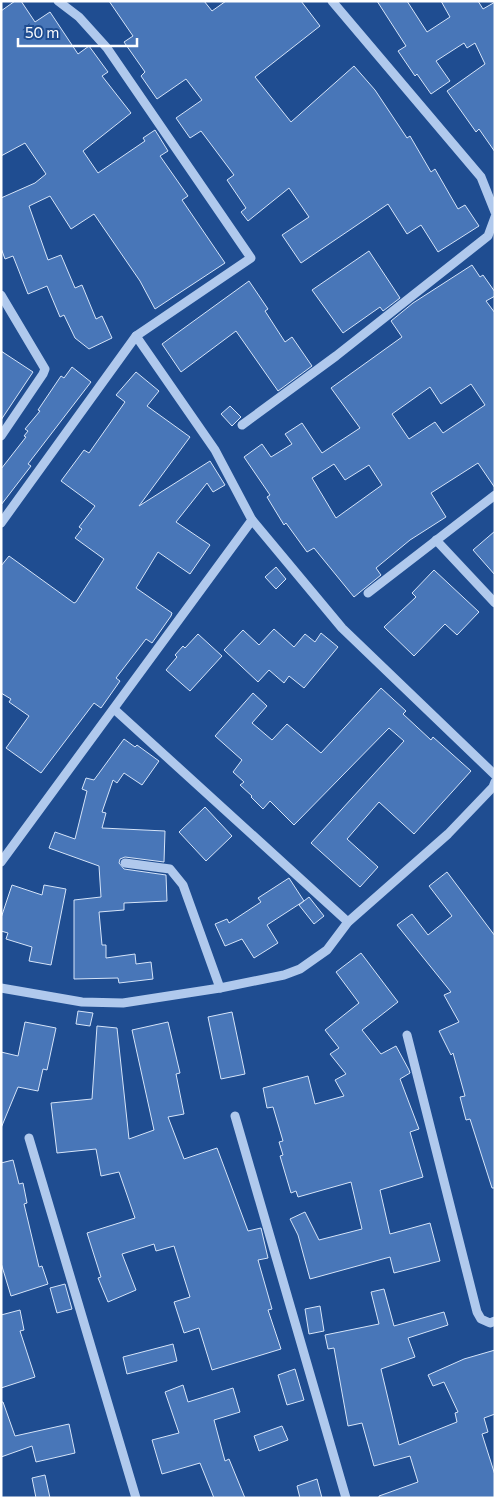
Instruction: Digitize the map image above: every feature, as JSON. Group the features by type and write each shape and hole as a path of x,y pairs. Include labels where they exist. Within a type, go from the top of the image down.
{"street":[{"path":"1,523 136,336 251,258 107,48 79,17 58,1"},
{"path":"332,1 481,177 495,212"},
{"path":"242,425 336,356 488,236 495,217"},
{"path":"1,295 45,369 1,436"},
{"path":"136,336 215,450 252,520 342,628 495,775"},
{"path":"368,593 495,495"},
{"path":"1,862 252,520"},
{"path":"436,540 495,603"},
{"path":"114,709 348,922"},
{"path":"1,988 82,1002 124,1003 220,988 284,975 300,968 327,950 348,922 448,834 493,787 495,782"},
{"path":"125,863 170,869 177,876 183,885 220,988"},
{"path":"407,1035 477,1312 481,1320 490,1323 495,1321"},
{"path":"235,1116 346,1498"},
{"path":"29,1138 136,1498"}],"building":[{"path":"15,1 21,1 35,22 50,12 78,54 89,46 108,72 102,76 131,113 83,151 98,173 145,141 143,138 155,130 168,151 160,156 188,196 182,200 225,263 155,309 140,281 94,214 71,229 50,196 29,206 48,260 61,255 75,288 82,285 96,319 102,316 112,338 89,349 75,338 64,315 60,317 47,286 28,294 13,256 5,259 1,248 1,198 35,183 46,174 25,143 1,156 1,11"},
{"path":"109,1 204,1 212,11 226,1 301,1 320,26 255,77 291,122 354,66 375,90 407,138 410,136 431,172 435,169 458,209 465,205 479,226 438,252 421,225 407,234 388,204 301,263 282,235 309,217 289,188 248,221 241,212 246,208 227,180 234,175 201,131 190,138 176,118 202,100 186,79 157,99 141,76 145,72 124,42 133,36"},
{"path":"377,1 407,1 427,32 450,17 441,1 478,1 483,9 495,2 495,152 479,129 476,132 447,91 485,64 475,43 467,48 464,43 436,61 450,81 431,94 417,74 415,76 398,51 406,46"},
{"path":"369,251 400,298 383,311 380,307 343,333 312,290"},
{"path":"472,265 480,277 483,275 495,292 495,296 486,301 495,313 495,488 478,463 431,493 446,517 410,540 376,568 381,575 354,597 314,548 307,552 286,523 284,525 267,497 270,495 244,457 262,444 271,457 292,444 285,434 302,423 322,453 360,428 331,388 402,337 391,321 413,303","holes":["471,384 485,405 443,433 435,422 409,439 392,414 430,387 441,404","334,464 345,480 369,465 382,485 336,518 312,478"]},
{"path":"249,281 268,309 265,311 285,342 292,337 312,366 278,391 236,331 181,372 162,344"},
{"path":"1,351 33,372 1,420"},
{"path":"72,367 91,382 28,464 31,466 1,505 1,469 26,437 24,436 28,431 25,429 40,411 38,410 61,376 64,378"},
{"path":"136,372 159,391 147,406 190,437 139,506 210,461 225,485 213,492 207,483 176,522 210,545 190,574 158,552 136,588 172,613 171,616 152,643 146,639 116,678 120,681 101,708 94,703 41,773 6,748 29,716 9,702 11,699 1,693 1,566 9,556 74,603 76,602 104,559 75,538 82,529 79,527 95,506 61,481 84,450 89,453 125,402 116,395"},
{"path":"230,406 241,417 232,426 221,414"},
{"path":"495,531 495,575 473,550"},
{"path":"276,567 286,579 276,589 265,577"},
{"path":"434,570 479,612 457,635 445,624 414,656 384,627 416,597 412,593"},
{"path":"274,629 294,647 305,634 315,642 321,633 338,647 304,688 289,676 284,683 269,670 258,682 224,650 243,630 259,645"},
{"path":"198,634 222,656 190,691 166,670 183,646 185,648"},
{"path":"381,688 406,711 403,714 431,740 433,737 471,771 414,834 379,802 347,839 378,867 360,887 311,843 404,741 389,728 294,825 270,801 263,809 240,785 244,782 233,772 242,760 215,736 253,693 267,706 252,723 272,740 287,724 321,753"},
{"path":"124,739 135,747 137,745 159,761 142,785 124,773 117,783 113,780 102,812 106,813 102,828 165,831 164,862 125,857 120,859 119,863 124,869 166,875 167,901 124,903 124,910 99,912 102,945 106,945 106,958 135,954 136,964 151,962 153,979 119,983 118,978 74,979 74,900 101,897 99,866 49,848 55,832 75,839 87,791 82,789 86,778 94,780"},
{"path":"205,807 232,836 206,861 179,832"},
{"path":"447,872 495,936 495,1188 492,1188 470,1119 466,1120 460,1097 465,1096 453,1053 451,1055 439,1031 459,1022 444,995 451,992 397,925 412,914 428,935 452,916 429,886"},
{"path":"289,878 304,901 267,925 278,943 254,958 242,939 225,946 215,924 227,919 229,923 261,902 258,898"},
{"path":"12,885 42,895 44,885 66,889 51,965 29,961 32,947 6,939 8,933 1,931 1,918"},
{"path":"309,897 324,916 314,924 299,905"},
{"path":"361,953 398,1002 362,1030 381,1054 396,1046 410,1073 400,1079 419,1129 410,1132 423,1177 380,1190 390,1234 430,1223 440,1261 394,1273 390,1257 310,1279 298,1235 290,1219 305,1212 319,1240 362,1229 351,1182 298,1197 296,1191 291,1193 280,1156 283,1155 279,1142 283,1141 273,1107 267,1108 263,1088 308,1076 315,1104 344,1096 335,1080 346,1074 330,1054 339,1048 325,1030 359,1003 336,972"},
{"path":"78,1011 93,1013 90,1026 76,1024"},
{"path":"232,1012 245,1074 221,1079 208,1017"},
{"path":"25,1022 56,1028 47,1070 43,1069 38,1091 18,1087 1,1128 1,1052 18,1056"},
{"path":"168,1022 180,1073 176,1074 184,1114 168,1117 184,1159 217,1148 248,1231 261,1228 268,1258 258,1260 272,1309 268,1310 281,1349 212,1370 199,1328 184,1333 174,1302 190,1297 174,1246 156,1251 154,1244 122,1254 136,1290 108,1302 98,1278 101,1277 87,1233 135,1218 119,1172 101,1176 96,1149 57,1153 51,1103 92,1099 97,1026 117,1028 129,1139 154,1130 132,1030"},
{"path":"13,1160 19,1184 23,1183 27,1203 24,1204 39,1267 42,1266 48,1284 11,1296 1,1263 1,1163"},
{"path":"65,1284 72,1309 57,1313 50,1288"},
{"path":"384,1289 394,1326 444,1312 448,1325 408,1338 415,1357 381,1369 399,1445 457,1422 455,1413 458,1412 444,1382 433,1386 428,1375 464,1359 495,1350 495,1414 484,1418 488,1432 482,1434 495,1475 495,1498 379,1498 379,1496 418,1482 410,1456 374,1466 362,1423 348,1426 334,1348 328,1349 325,1335 379,1324 371,1292"},
{"path":"320,1306 324,1331 309,1334 305,1309"},
{"path":"20,1310 24,1330 20,1331 35,1377 1,1388 1,1315"},
{"path":"173,1344 177,1361 127,1374 123,1357"},
{"path":"295,1369 304,1400 287,1405 278,1375"},
{"path":"183,1385 188,1402 233,1388 240,1412 214,1420 225,1461 229,1459 245,1498 214,1498 200,1463 162,1474 152,1440 179,1433 165,1392"},
{"path":"1,1402 3,1402 15,1436 69,1424 75,1453 36,1462 32,1446 1,1457"},
{"path":"282,1426 288,1440 259,1451 254,1436"},
{"path":"45,1475 50,1498 36,1498 32,1478"},
{"path":"317,1479 322,1498 300,1498 297,1486"}]}
